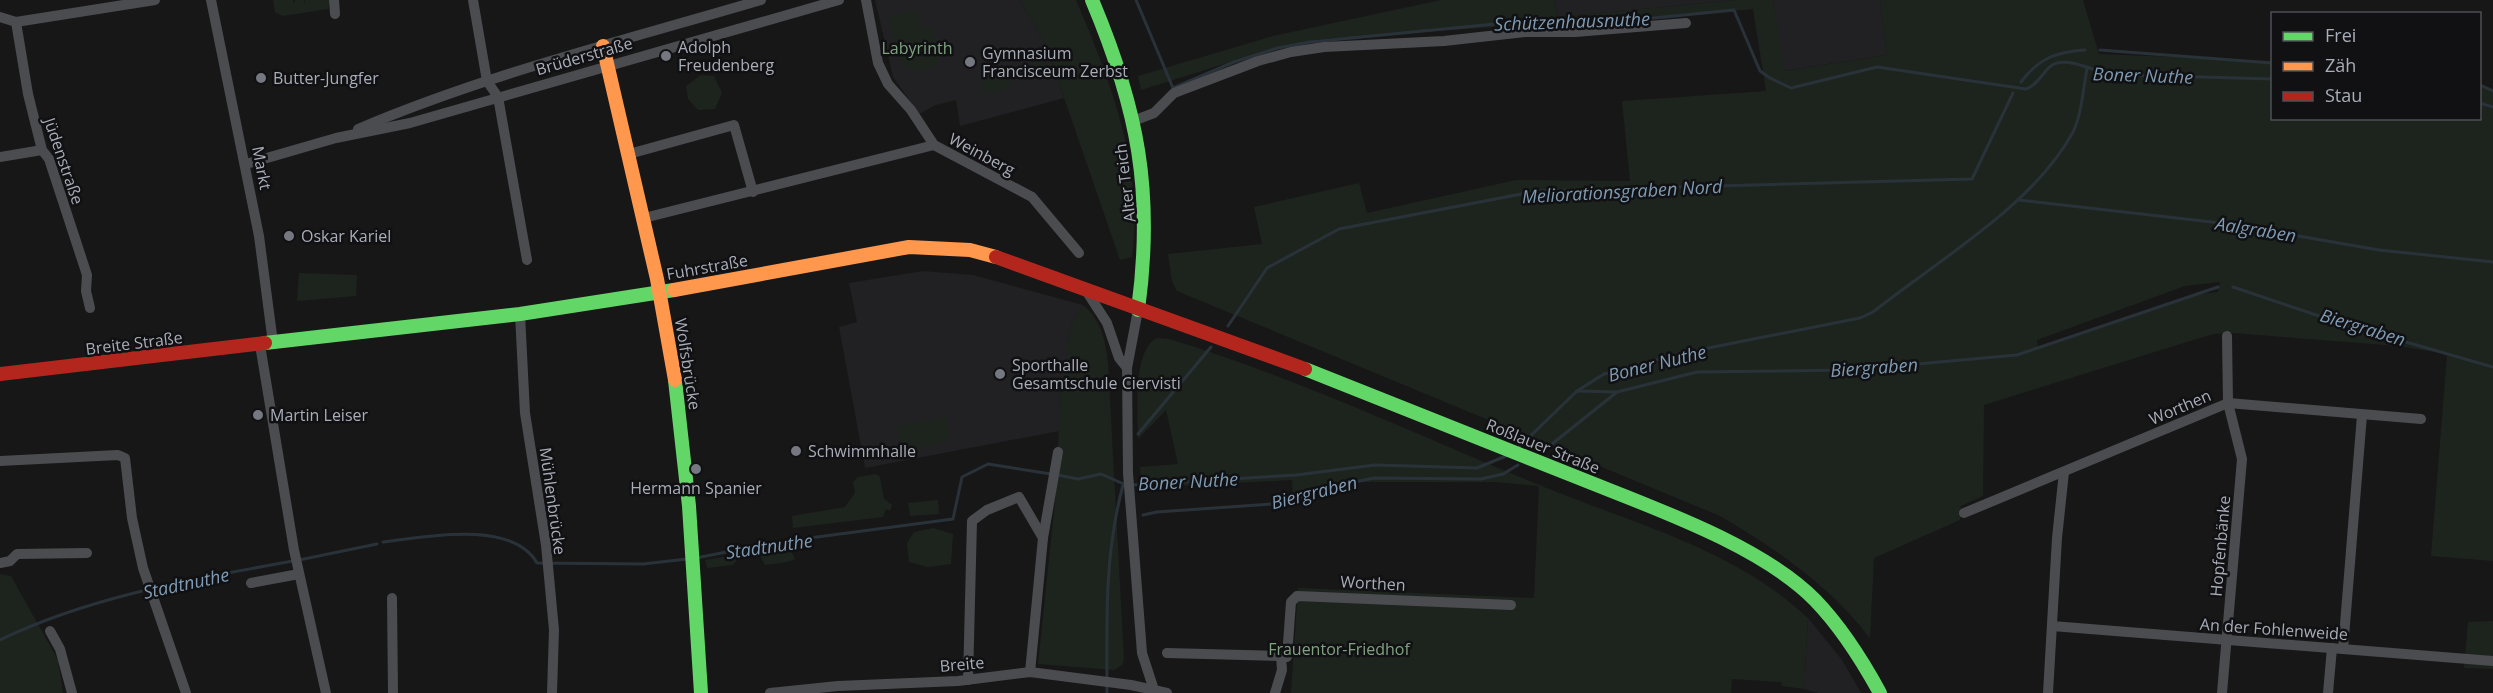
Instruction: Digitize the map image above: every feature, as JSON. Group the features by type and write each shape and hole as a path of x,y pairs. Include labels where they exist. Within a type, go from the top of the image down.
{"main road":[{"name":"Alter Teich","path":"1097,2 1119,69 1143,170 1148,219 1145,264 1138,310"},
{"name":"Wolfsbrücke","path":"603,46 660,292 679,405 692,548 701,693"},
{"name":"Fuhrstraße","path":"266,344 520,314 660,292 858,255 923,246 985,253 1138,310"},
{"name":"Roßlauer Straße","path":"1138,310 1278,358 1702,529 1772,567 1798,585 1830,616 1857,651 1880,693"},
{"name":"Breite Straße","path":"0,374 266,344"}],"street":[{"path":"0,17 16,22 108,4 155,0"},
{"name":"Markt","path":"211,0 260,236 266,344 295,552 326,693"},
{"path":"334,0 335,14"},
{"path":"474,0 487,81 498,97 527,260"},
{"name":"Brüderstraße","path":"336,138 404,109 487,81 761,0"},
{"name":"Brüderstraße","path":"246,164 336,138 410,123 608,64 839,0"},
{"name":"Weinberg","path":"866,0 878,63 888,84 911,110 934,145 1032,197 1079,253"},
{"name":"Jüdenstraße","path":"16,22 28,94 42,150 49,159 87,275 86,291 90,308"},
{"path":"1133,121 1154,112 1174,93 1258,61 1291,52 1324,47 1444,41 1525,32 1575,32 1686,23"},
{"path":"629,154 734,125 753,192"},
{"path":"644,218 934,145"},
{"path":"0,157 42,150"},
{"name":"Alter Teich","path":"1086,291 1107,323 1119,358 1127,369"},
{"name":"Alter Teich","path":"1138,310 1127,369 1128,473 1142,654 1155,692"},
{"name":"Mühlenbrücke","path":"520,314 525,413 547,560 554,630 552,693"},
{"name":"Hopfenbänke","path":"2222,693 2242,459 2228,404 2227,336"},
{"name":"Worthen","path":"1964,513 2228,404 2421,419"},
{"path":"2328,693 2337,648 2362,415"},
{"path":"1030,672 1043,537 1058,452"},
{"path":"0,461 118,455 125,458 132,518 148,583 186,693"},
{"path":"2048,693 2064,472"},
{"path":"968,680 972,521 987,510 1019,497 1043,537"},
{"path":"5,562 17,554 87,553"},
{"path":"251,583 298,570"},
{"name":"Worthen","path":"1275,693 1282,670 1291,602 1297,596 1511,605"},
{"path":"392,598 393,693"},
{"name":"An der Fohlenweide","path":"2052,626 2493,661"},
{"path":"50,631 60,649 72,693"},
{"path":"1167,653 1284,657"},
{"name":"Breite","path":"770,693 943,687 968,680 1030,672 1116,682 1167,693"}],"shaded area":[{"name":"Gymnasium Francisceum Zerbst","path":"875,0 1020,0 1046,45 1064,98 960,126 956,100 936,105 919,114 893,77"},
{"path":"1554,0 1736,0 1558,17"},
{"path":"1773,0 1880,0 1887,55 1783,71"},
{"path":"923,271 973,275 1083,305 1072,324 1067,343 1067,367 1060,388 1059,431 865,468 839,327 857,322 849,283"},
{"path":"1808,618 1842,660 1861,693 1818,693 1804,689"}],"green space":[{"path":"273,0 293,0 295,4 295,0 304,0 305,4 305,0 330,0 328,9 283,16 275,12"},
{"path":"1020,0 1076,0 1115,101 1123,132 1133,194 1132,257 1120,260 1046,45"},
{"path":"1441,0 1554,0 1558,17 1736,0 1773,0 1784,71 1887,55 1880,0 2083,0 2099,54 2271,61 2271,120 2481,120 2481,86 2493,91 2493,561 2431,556 2447,354 2398,346 2233,333 2213,334 1984,405 1983,496 1961,506 1960,520 1874,558 1870,638 1820,585 1762,542 1720,516 1177,291 1172,281 1168,254 1262,244 1254,207 1359,183 1367,213 1516,180 1630,181 1622,101 1766,91 1753,9 1575,25 1525,25 1323,39 1275,48 1141,90 1138,76 1273,36","holes":["2220,282 2218,292 2192,295 2038,348 2037,340 2185,286"]},
{"name":"Labyrinth","path":"916,10 922,30 932,29 940,63 916,73 909,65 903,69 888,16"},
{"path":"1042,48 1051,76 1039,80 1029,52"},
{"path":"701,75 714,76 722,93 715,109 698,110 688,99 686,86"},
{"path":"1007,75 1010,88 985,94 982,81"},
{"path":"299,273 357,275 356,296 297,301"},
{"path":"1083,305 1094,317 1102,331 1108,363 1124,659 1122,665 1114,670 1038,664 1057,483 1060,388 1067,367 1067,343 1072,324"},
{"name":"Frauentor-Friedhof","path":"1157,338 1169,339 1216,354 1309,388 1537,484 1679,539 1747,573 1778,593 1808,618 1804,689 1782,686 1781,682 1732,679 1731,693 1291,693 1298,588 1534,598 1539,486 1494,482 1344,482 1329,484 1293,499 1292,480 1142,488 1140,467 1178,464 1166,410 1138,439 1137,400 1140,369 1143,355"},
{"path":"946,417 950,441 901,450 897,426"},
{"path":"876,474 880,477 884,499 892,505 890,511 886,509 883,517 793,528 792,516 845,507 855,493 853,482 858,477"},
{"path":"938,500 939,514 910,516 908,503"},
{"path":"933,528 953,534 951,564 928,567 909,562 907,543 914,532"},
{"path":"789,546 795,559 784,563 765,565 759,553 739,557 733,565 707,568 705,560"},
{"path":"0,574 11,576 58,660 63,693 0,693"},
{"path":"2493,621 2493,669 2464,668 2468,622"}],"waterway":[{"name":"Schützenhausnuthe","path":"1136,0 1173,88 1234,62 1278,48 1310,42 1495,24 1654,18 1734,10 1760,71 1791,88 1877,67 2026,89 2036,83 2049,67 2063,62 2121,75 2271,79"},
{"path":"2021,82 2035,67 2049,58 2065,52 2085,50"},
{"name":"Meliorationsgraben Nord","path":"2100,50 2271,63"},
{"name":"Boner Nuthe","path":"1519,447 1577,391 1604,374 1678,354 1860,318 1873,312 1982,230 2034,184 2056,159 2073,132 2080,109 2087,69"},
{"name":"Meliorationsgraben Nord","path":"2481,85 2493,91"},
{"name":"Meliorationsgraben Nord","path":"1228,326 1267,268 1339,229 1537,191 1972,179 2013,93"},
{"name":"Boner Nuthe","path":"2481,103 2493,107"},
{"name":"Aalgraben","path":"2019,200 2229,224 2379,250 2493,262"},
{"name":"Biergraben","path":"1542,452 1617,392 1697,372 1851,370 2017,355 2218,287"},
{"name":"Biergraben","path":"2233,287 2340,323 2493,367"},
{"name":"Meliorationsgraben Nord","path":"1138,434 1211,347"},
{"path":"1577,391 1616,392"},
{"name":"Boner Nuthe","path":"1132,485 1296,475 1375,465 1477,468 1506,456"},
{"name":"Stadtnuthe","path":"696,558 772,543 953,519 962,477 988,464 1051,474"},
{"name":"Biergraben","path":"1143,515 1157,512 1287,503 1317,490 1374,478 1481,479 1503,474 1518,465"},
{"name":"Stadtnuthe","path":"1058,475 1078,479 1101,474 1126,485"},
{"name":"Boner Nuthe","path":"1107,693 1107,614 1110,563 1112,537 1123,485"},
{"name":"Stadtnuthe","path":"383,542 466,534 508,540 525,549 537,563 643,564 687,559"},
{"name":"Stadtnuthe","path":"299,560 377,544"},
{"name":"Stadtnuthe","path":"0,640 107,600 181,582 293,561"}],"traffic: fast":[{"path":"1092,0 1121,78 1138,152 1143,189 1144,227 1143,267 1138,310"},
{"path":"265,343 520,314 674,290"},
{"path":"1305,369 1671,515 1736,545 1792,580 1815,600 1851,645 1880,693"},
{"path":"675,380 689,506 701,693"}],"traffic: slow":[{"path":"603,46 657,279 675,380"},
{"path":"674,290 909,247 970,250 996,257"}],"traffic: jam":[{"path":"996,257 1305,369"},
{"path":"0,374 265,343"}],"place":[{"name":"Adolph Freudenberg","path":"666,56"},
{"name":"Gymnasium Francisceum Zerbst","path":"970,62"},
{"name":"Butter-Jungfer","path":"261,78"},
{"name":"Oskar Kariel","path":"289,236"},
{"name":"Sporthalle Gesamtschule Ciervisti","path":"1000,374"},
{"name":"Martin Leiser","path":"258,415"},
{"name":"Schwimmhalle","path":"796,451"},
{"name":"Hermann Spanier","path":"696,469"}]}
